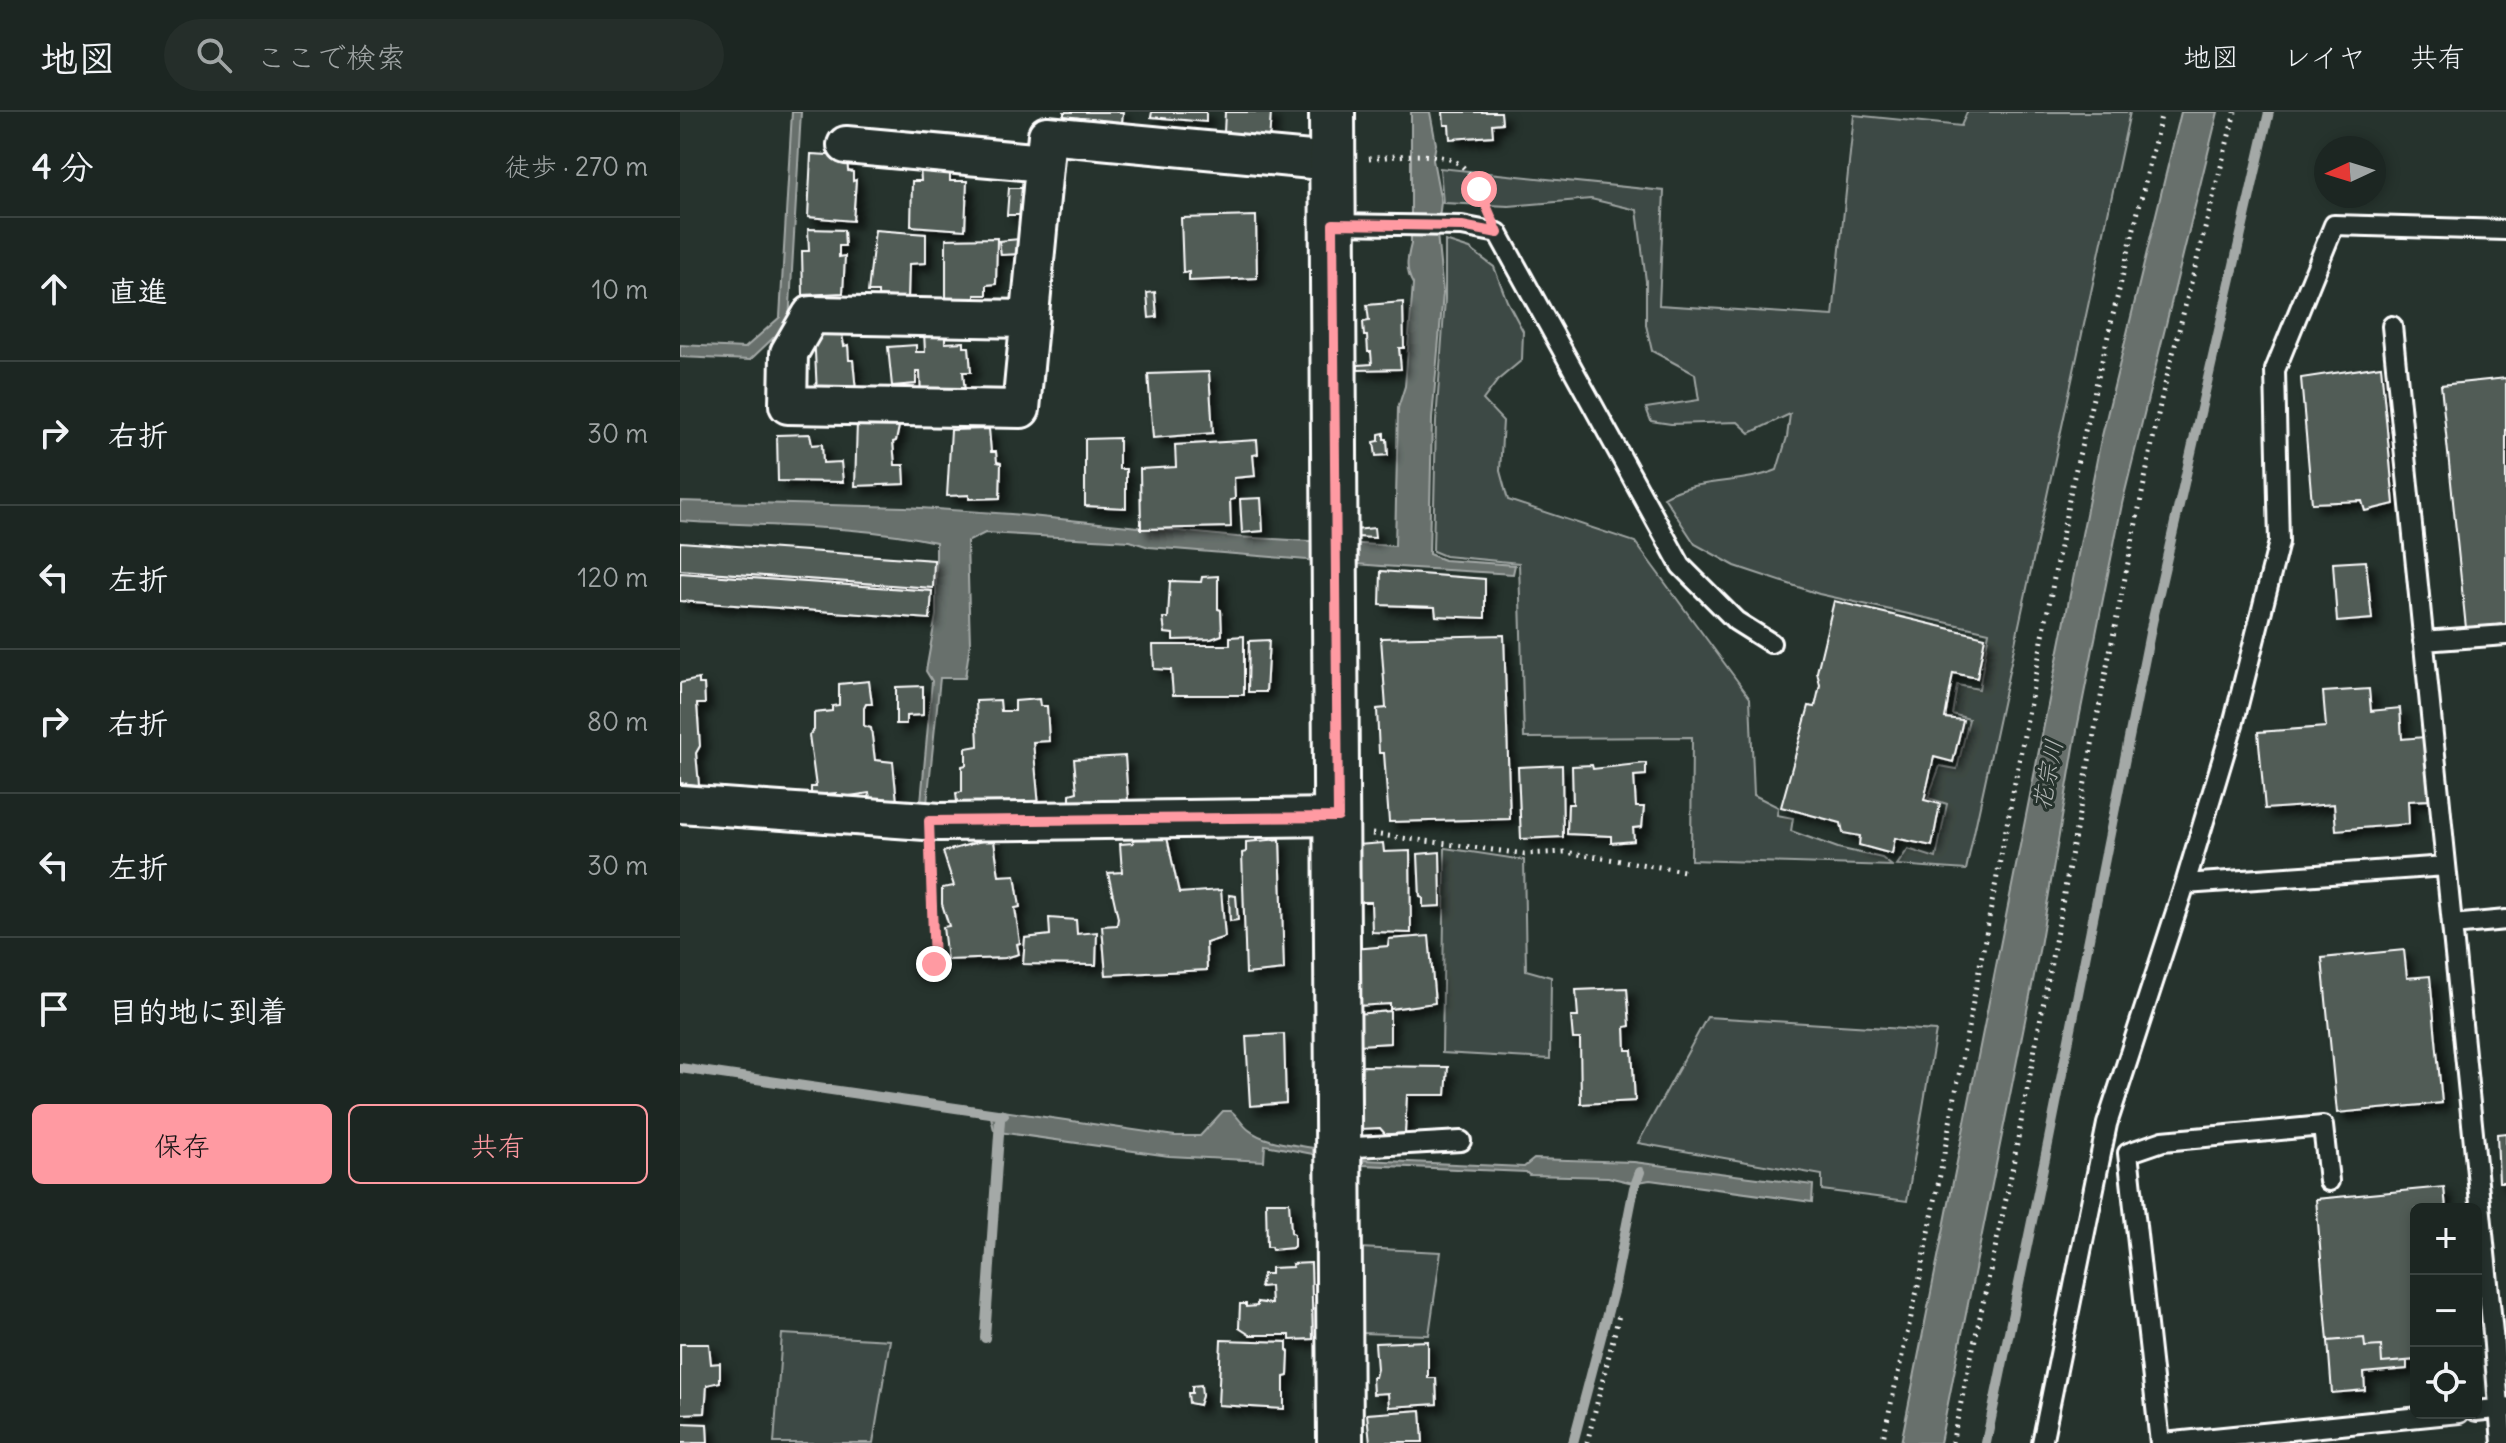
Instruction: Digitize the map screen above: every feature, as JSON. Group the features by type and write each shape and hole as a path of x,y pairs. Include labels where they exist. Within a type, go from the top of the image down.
{"street":[{"path":"1332,112 1340,1443"},
{"path":"1030,319 811,315 789,353 788,405 1021,409 1030,319 1047,135 1332,162"},
{"path":"846,145 1044,163"},
{"path":"680,804 929,821 1338,823"}],"lane":[{"path":"1333,224 1462,226 1498,233 1681,566 1736,621 1771,643"},
{"path":"2042,1443 2107,1124 2234,721 2279,542 2275,370 2334,225 2506,230"},
{"path":"2392,326 2452,925 2500,1333 2502,1443"},
{"path":"2423,641 2506,635"},
{"path":"2185,884 2446,866"},
{"path":"2452,925 2506,920"},
{"path":"2329,1181 2323,1126 2163,1141 2128,1153 2162,1443 2410,1418"},
{"path":"1339,1148 1461,1141"},
{"path":"2482,1410 2503,1408"},
{"path":"2354,1424 2356,1443"}],"path":[{"path":"1882,1443 1922,1269 2071,489 2162,112"},
{"path":"1952,1443 2010,1181 2104,681 2161,400 2235,112"},
{"path":"1395,156 1436,156 1461,165 1479,189 1498,233"},
{"path":"929,821 934,964"},
{"path":"1338,823 1524,854 1565,852 1684,871"},
{"path":"1587,1443 1619,1315"}],"shaded area":[{"path":"1967,112 2130,112 1966,870 1897,865 1908,849 1936,858 1947,804 1928,798 1940,766 1957,769 1969,719 1952,714 1957,685 1979,689 1989,632 1819,594 1735,566 1695,544 1664,497 1692,486 1749,478 1777,470 1790,414 1750,433 1738,422 1671,424 1651,421 1646,408 1699,400 1695,374 1652,351 1646,325 1646,281 1637,210 1591,199 1509,206 1443,203 1440,168 1664,191 1659,305 1833,316 1854,115 1961,126"},
{"path":"1445,241 1470,249 1494,267 1523,331 1522,360 1498,380 1483,400 1503,421 1500,471 1508,500 1635,542 1750,698 1754,795 1778,807 1777,815 1793,818 1791,831 1838,848 1882,858 1892,866 1691,860 1692,737 1524,738 1519,563 1445,556 1433,551"},
{"path":"1445,848 1524,860 1526,970 1551,977 1550,1059 1442,1053"},
{"path":"1707,1017 1936,1031 1907,1201 1822,1190 1822,1175 1638,1143"},
{"path":"1359,1248 1441,1252 1429,1335 1360,1333"},
{"path":"782,1334 890,1340 873,1443 774,1443"}],"water":[{"path":"792,112 801,112 789,323 750,360 680,357 680,345 745,348 780,317"},
{"path":"1411,112 1430,112 1436,144 1433,160 1441,202 1437,234 1443,293 1432,419 1429,554 1444,560 1515,565 1513,574 1149,547 1130,541 985,533 967,542 970,644 965,678 940,678 927,804 921,802 932,681 926,671 936,615 936,542 840,529 680,521 680,501 905,507 1011,514 1237,537 1395,546 1398,408 1405,386 1413,284 1408,264 1411,244"},
{"name":"花宗川","path":"2181,112 2218,112 2122,504 2078,724 2040,946 1940,1443 1901,1443 2100,444"},
{"path":"996,1110 1175,1136 1200,1136 1223,1111 1231,1111 1247,1128 1263,1138 1313,1148 1313,1154 1265,1145 1264,1161 1169,1156 999,1132 994,1130 991,1117"},
{"path":"1534,1159 1634,1162 1813,1185 1812,1202 1650,1180 1633,1183 1608,1177 1363,1165 1363,1160 1524,1167"}],"building":[{"path":"1064,112 1123,112 1122,123 1064,116"},
{"path":"1152,112 1206,112 1206,122 1151,117"},
{"path":"1225,112 1271,112 1269,143 1247,141 1247,135 1224,133"},
{"path":"1443,112 1501,112 1502,123 1492,124 1493,136 1450,139 1449,125 1444,125"},
{"path":"811,154 847,156 848,171 853,172 853,181 856,180 853,221 808,217"},
{"path":"920,165 950,167 950,181 967,181 965,230 911,226 912,181 921,181"},
{"path":"1009,188 1025,188 1022,215 1007,215"},
{"path":"1256,216 1257,278 1189,281 1189,272 1183,273 1181,218"},
{"path":"808,229 844,230 845,246 839,246 839,257 845,256 843,293 803,295 802,251 809,251"},
{"path":"875,230 926,234 926,263 909,264 908,298 878,296 878,292 868,292"},
{"path":"997,238 996,284 987,285 987,295 975,295 975,300 946,300 946,239"},
{"path":"1019,239 1020,254 1001,255 999,241"},
{"path":"1155,292 1157,317 1149,318 1147,293"},
{"path":"1403,302 1404,348 1399,348 1401,369 1358,370 1358,365 1372,364 1367,336 1364,336 1363,322 1369,321 1367,305"},
{"path":"837,330 837,334 842,334 844,346 848,345 849,360 853,360 856,391 817,394 814,331"},
{"path":"924,332 932,332 932,337 945,337 945,343 964,342 964,347 969,347 971,372 963,372 965,393 921,396 920,372 916,372 916,384 892,386 888,347 916,345 916,352 925,352"},
{"path":"2381,366 2394,504 2365,511 2362,501 2312,503 2301,378"},
{"path":"1209,372 1213,433 1153,438 1148,374"},
{"path":"2506,378 2506,624 2466,628 2441,385"},
{"path":"857,422 900,422 896,441 893,442 895,465 904,465 905,484 855,486"},
{"path":"989,429 991,452 996,452 997,462 1001,463 1000,498 947,496 951,430"},
{"path":"1384,433 1388,455 1376,456 1374,442 1379,441 1379,434"},
{"path":"810,434 812,445 822,444 823,463 841,462 843,482 778,481 777,435"},
{"path":"1119,438 1119,469 1126,469 1126,508 1085,506 1085,439"},
{"path":"1257,440 1258,454 1253,455 1255,476 1234,478 1235,499 1230,500 1231,527 1141,529 1140,469 1176,467 1175,445"},
{"path":"1261,498 1263,531 1242,533 1240,499"},
{"path":"1374,528 1375,538 1356,537 1355,530"},
{"path":"680,542 934,560 933,588 680,570"},
{"path":"2366,561 2372,619 2337,622 2333,563"},
{"path":"1381,571 1485,579 1485,618 1436,616 1435,607 1380,605"},
{"path":"680,573 932,591 930,619 680,601"},
{"path":"1218,576 1222,635 1211,639 1173,640 1173,634 1165,633 1163,618 1168,618 1170,581 1201,582 1202,577"},
{"path":"1834,601 1985,637 1977,678 1953,673 1945,718 1963,720 1953,762 1934,757 1924,800 1940,804 1932,846 1895,838 1892,854 1859,845 1860,836 1843,833 1841,823 1781,807 1809,706 1815,707 1820,685 1817,672"},
{"path":"1504,635 1510,819 1389,822 1384,753 1379,753 1377,709 1386,708 1381,638"},
{"path":"1244,636 1244,695 1173,695 1171,670 1154,669 1153,645 1230,645 1230,637"},
{"path":"1269,640 1266,692 1248,692 1249,641"},
{"path":"699,679 699,684 704,684 705,704 697,704 699,785 680,783 680,683"},
{"path":"869,681 872,704 866,704 864,708 864,726 871,728 875,760 893,762 897,802 871,800 869,793 836,798 836,793 811,795 811,787 816,787 809,735 814,730 814,713 832,711 832,706 839,705 839,684"},
{"path":"923,686 923,715 906,716 906,724 896,724 896,687"},
{"path":"2369,689 2371,711 2400,708 2402,739 2424,737 2429,800 2408,801 2409,824 2336,830 2334,804 2265,809 2258,732 2326,727 2323,692"},
{"path":"1039,699 1040,706 1047,706 1049,741 1033,742 1039,806 958,811 956,793 962,792 966,748 978,746 976,701 1000,700 1001,711 1015,711 1015,701"},
{"path":"1125,756 1128,800 1070,804 1070,794 1077,792 1074,759"},
{"path":"1646,763 1646,775 1634,776 1636,807 1644,807 1642,827 1633,828 1634,841 1611,843 1611,836 1567,834 1568,804 1573,804 1572,766 1592,765 1593,769"},
{"path":"1562,765 1563,837 1521,839 1518,767"},
{"path":"1165,828 1179,893 1221,890 1225,937 1206,943 1207,970 1106,975 1102,926 1117,925 1118,918 1108,873 1122,872 1120,844 1133,843 1134,832"},
{"path":"993,834 999,876 1015,875 1020,907 1015,908 1019,954 1005,958 947,960 943,927 949,926 942,904 942,888 954,886 943,852 985,840 984,836"},
{"path":"1280,839 1284,970 1246,974 1242,853 1246,852 1246,842"},
{"path":"1383,843 1384,852 1410,851 1411,933 1372,932 1371,902 1356,902 1357,845"},
{"path":"1440,852 1441,906 1423,907 1418,854"},
{"path":"1229,895 1236,896 1238,920 1230,921"},
{"path":"1049,918 1076,920 1077,934 1097,932 1096,965 1023,964 1025,938 1050,935"},
{"path":"1429,936 1435,1003 1390,1009 1390,1004 1356,1006 1354,949 1388,946 1389,939"},
{"path":"2404,950 2407,978 2430,976 2442,1103 2337,1113 2322,958"},
{"path":"1627,988 1630,1026 1625,1027 1626,1050 1632,1050 1635,1101 1581,1104 1580,1039 1573,1039 1571,1017 1578,1017 1576,990"},
{"path":"1390,1011 1390,1043 1359,1045 1356,1014"},
{"path":"1284,1034 1286,1103 1250,1106 1246,1036"},
{"path":"1361,1066 1448,1067 1446,1095 1407,1095 1405,1133 1386,1135 1380,1128 1360,1129"},
{"path":"2506,1133 2506,1182 2499,1182 2497,1134"},
{"path":"2444,1187 2445,1203 2410,1203 2410,1361 2382,1363 2381,1346 2365,1347 2364,1338 2328,1341 2316,1199"},
{"path":"1266,1202 1289,1202 1291,1232 1294,1234 1292,1248 1272,1250 1267,1247"},
{"path":"1311,1263 1313,1339 1290,1340 1290,1335 1250,1335 1239,1328 1240,1304 1246,1304 1246,1307 1257,1306 1257,1302 1271,1304 1270,1286 1260,1287 1263,1274 1271,1274 1271,1268"},
{"path":"2364,1338 2365,1347 2381,1346 2382,1363 2407,1361 2407,1369 2364,1373 2365,1390 2332,1393 2328,1341"},
{"path":"1221,1340 1287,1342 1288,1376 1284,1377 1284,1409 1218,1405"},
{"path":"1428,1341 1428,1378 1436,1378 1437,1404 1389,1407 1388,1393 1373,1394 1372,1377 1375,1377 1377,1369 1375,1343"},
{"path":"680,1344 709,1344 711,1364 720,1363 720,1382 707,1385 705,1413 680,1414"},
{"path":"1201,1385 1199,1405 1189,1403 1188,1393 1192,1393 1192,1386"},
{"path":"1421,1410 1423,1442 1370,1442 1367,1414"},
{"path":"680,1423 707,1424 708,1443 680,1443"}],"waterway":[{"path":"1986,1443 2152,623 2269,112"},
{"path":"680,1068 1004,1115"},
{"path":"985,1338 1000,1120"},
{"path":"1573,1443 1615,1284 1640,1172"}],"route":[{"path":"934,964 929,821 1338,817 1333,224 1462,226 1498,233 1479,189"}]}
